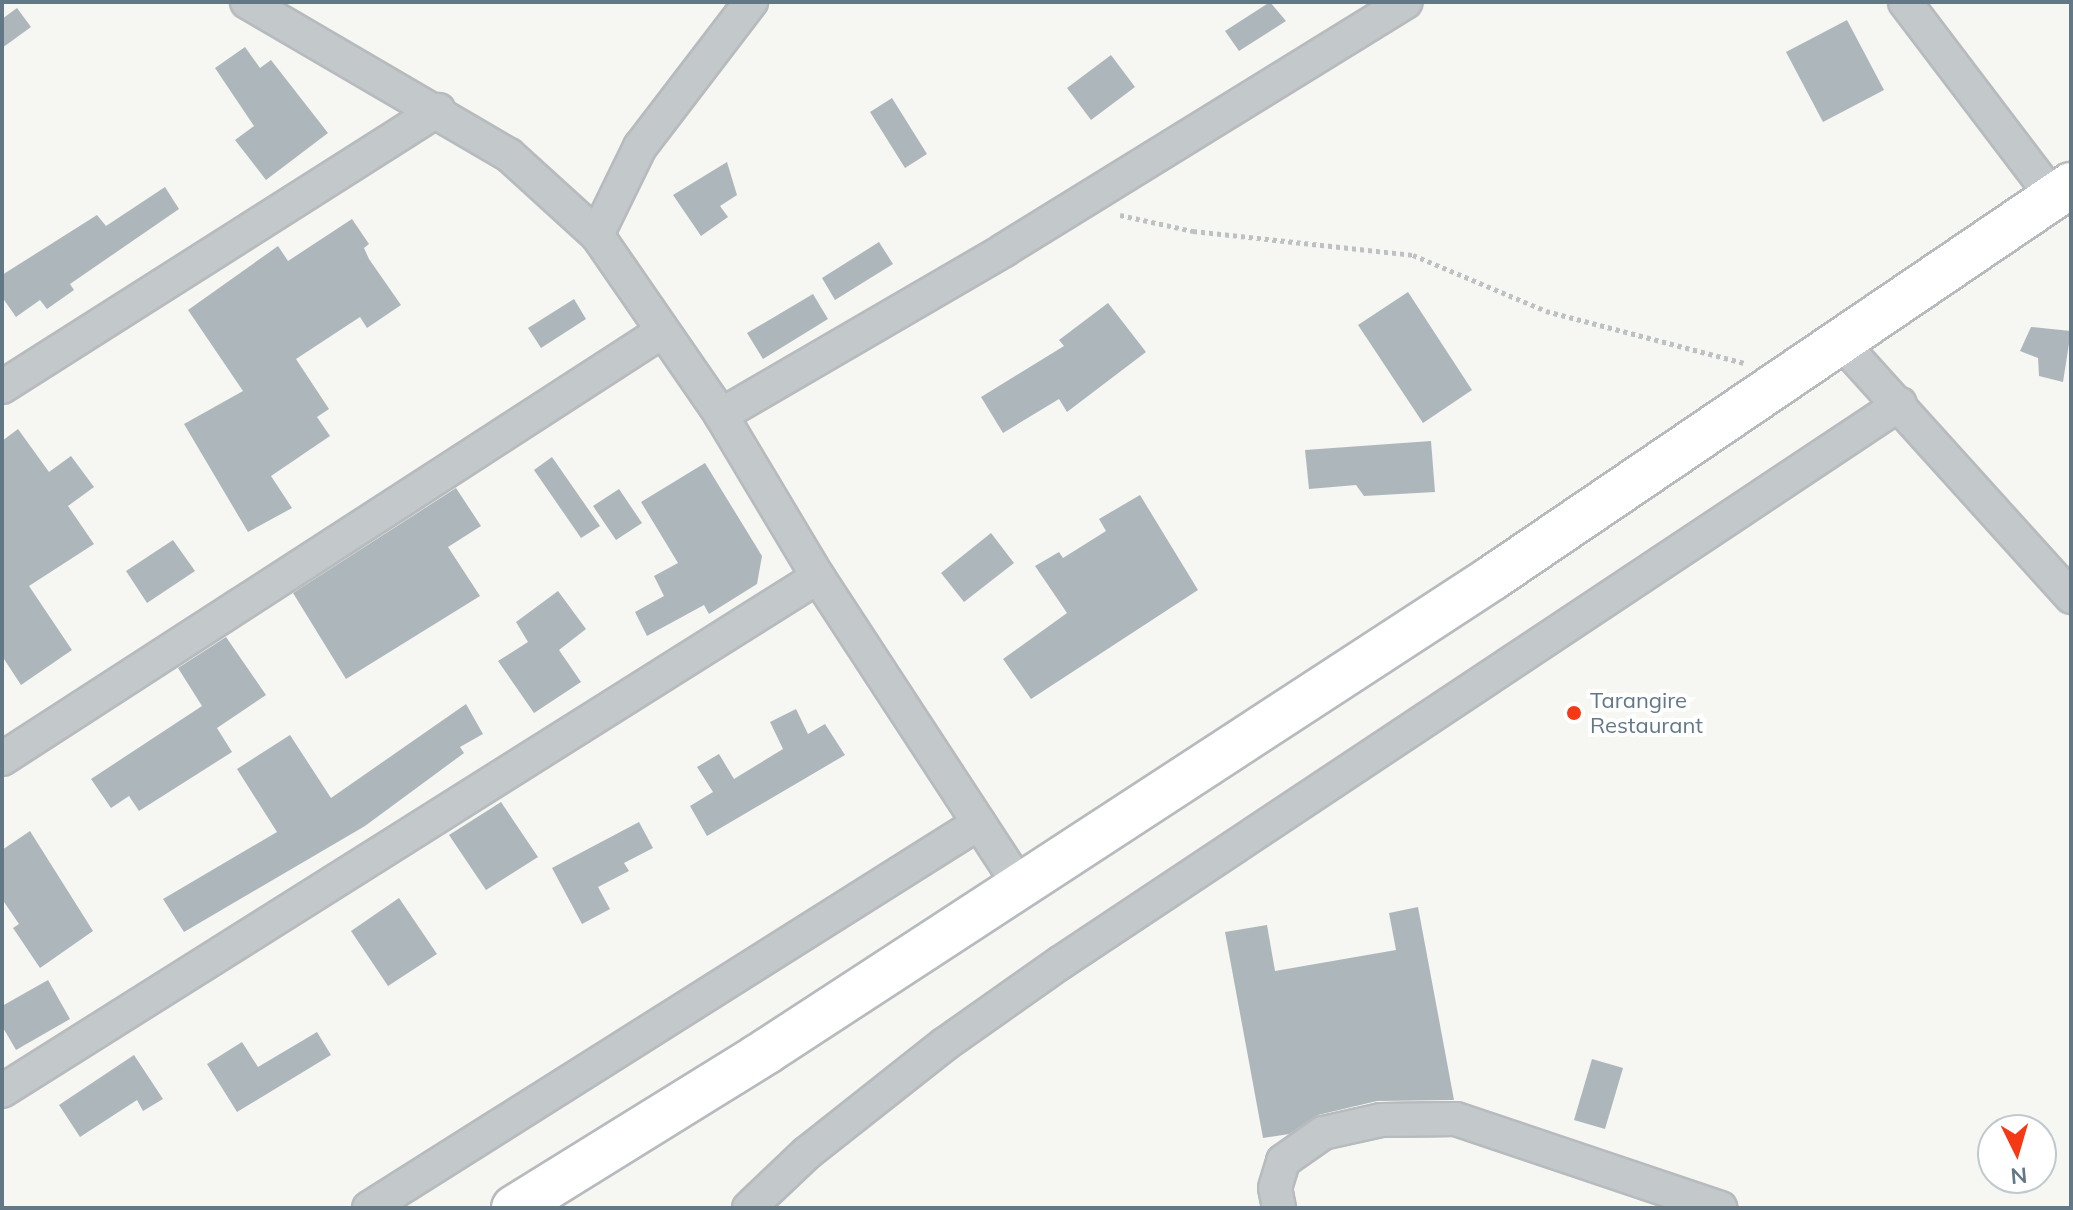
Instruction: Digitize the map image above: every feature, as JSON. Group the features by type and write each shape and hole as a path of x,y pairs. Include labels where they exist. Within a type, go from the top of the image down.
{"highway":[{"path":"514,1208 767,1051 1018,883 1492,578 2062,191"}],"street":[{"path":"247,2 438,110 509,155 597,235 660,333 721,415 818,577 1018,883"},
{"path":"597,235 640,147 751,2"},
{"path":"721,415 1074,206 1406,2"},
{"path":"1905,2 2062,191"},
{"path":"2,387 438,110"},
{"path":"2,759 660,333"},
{"path":"1840,341 2071,597"},
{"path":"749,1208 807,1153 945,1044 1060,963 1900,404"},
{"path":"5,1084 818,577"},
{"path":"369,1208 979,823"},
{"path":"1279,1208 1275,1188 1283,1161 1323,1133 1381,1120 1456,1119 1720,1208"}],"path":[{"path":"1074,206 1193,231 1413,255 1546,311 1791,374"}],"building":[{"path":"1270,2 1286,21 1239,51 1225,31"},
{"path":"17,8 31,27 2,48 2,19"},
{"path":"1847,20 1884,90 1823,122 1786,52"},
{"path":"245,47 260,68 271,60 328,133 266,180 235,140 254,126 215,68"},
{"path":"1111,55 1135,87 1091,120 1067,88"},
{"path":"892,98 927,154 905,168 870,112"},
{"path":"727,162 737,195 720,206 728,217 701,236 673,195"},
{"path":"165,187 179,209 70,284 74,290 47,309 40,300 16,317 2,297 2,275 97,215 106,226"},
{"path":"352,219 369,244 364,248 369,259 401,305 367,328 360,317 296,359 329,409 317,417 330,436 271,476 292,508 248,532 184,424 243,391 188,310 278,246 288,261"},
{"path":"879,242 893,264 835,300 822,278"},
{"path":"1408,292 1472,390 1423,423 1358,325"},
{"path":"813,294 828,319 763,359 747,333"},
{"path":"574,299 586,319 541,348 528,328"},
{"path":"1108,303 1146,352 1067,412 1059,399 1003,433 981,397 1064,346 1059,340"},
{"path":"2031,327 2071,331 2063,382 2039,376 2038,358 2020,351"},
{"path":"18,429 49,472 71,456 94,487 68,506 94,544 29,586 72,650 21,685 2,656 2,441"},
{"path":"1431,441 1435,492 1364,496 1356,485 1309,489 1305,450"},
{"path":"552,457 600,526 581,538 534,470"},
{"path":"705,463 762,556 757,584 709,614 704,605 647,636 635,612 664,596 654,576 678,563 641,502"},
{"path":"456,488 481,526 448,547 480,596 346,679 293,593"},
{"path":"619,489 642,523 616,540 593,506"},
{"path":"1140,495 1198,590 1031,699 1003,659 1067,613 1035,566 1059,552 1063,558 1106,531 1099,519"},
{"path":"991,533 1014,563 964,602 941,573"},
{"path":"173,540 195,571 147,603 126,571"},
{"path":"558,591 586,629 559,650 581,682 534,713 498,661 528,642 516,622"},
{"path":"226,637 266,695 217,728 232,752 139,811 129,796 111,808 91,779 202,706 178,668"},
{"path":"466,704 483,734 460,747 464,753 365,826 184,932 163,899 277,832 237,769 290,735 331,798"},
{"path":"796,709 808,734 825,724 845,755 707,836 690,806 713,792 697,767 719,754 734,779 783,749 770,722"},
{"path":"501,802 538,857 486,890 449,835"},
{"path":"639,822 653,848 624,863 629,871 598,887 610,909 582,924 552,868"},
{"path":"30,831 93,931 40,968 13,928 19,924 2,899 2,850"},
{"path":"399,898 437,954 388,986 351,931"},
{"path":"1418,907 1454,1100 1377,1101 1318,1115 1289,1134 1263,1138 1225,932 1267,925 1275,971 1396,950 1389,913"},
{"path":"48,980 70,1019 16,1050 2,1026 2,1006"},
{"path":"317,1032 331,1055 237,1112 207,1064 242,1042 258,1067"},
{"path":"134,1055 163,1099 143,1111 137,1100 80,1137 59,1105"},
{"path":"1592,1059 1623,1068 1605,1129 1574,1120"}],"place":[{"name":"Tarangire Restaurant","path":"1574,713"}]}
